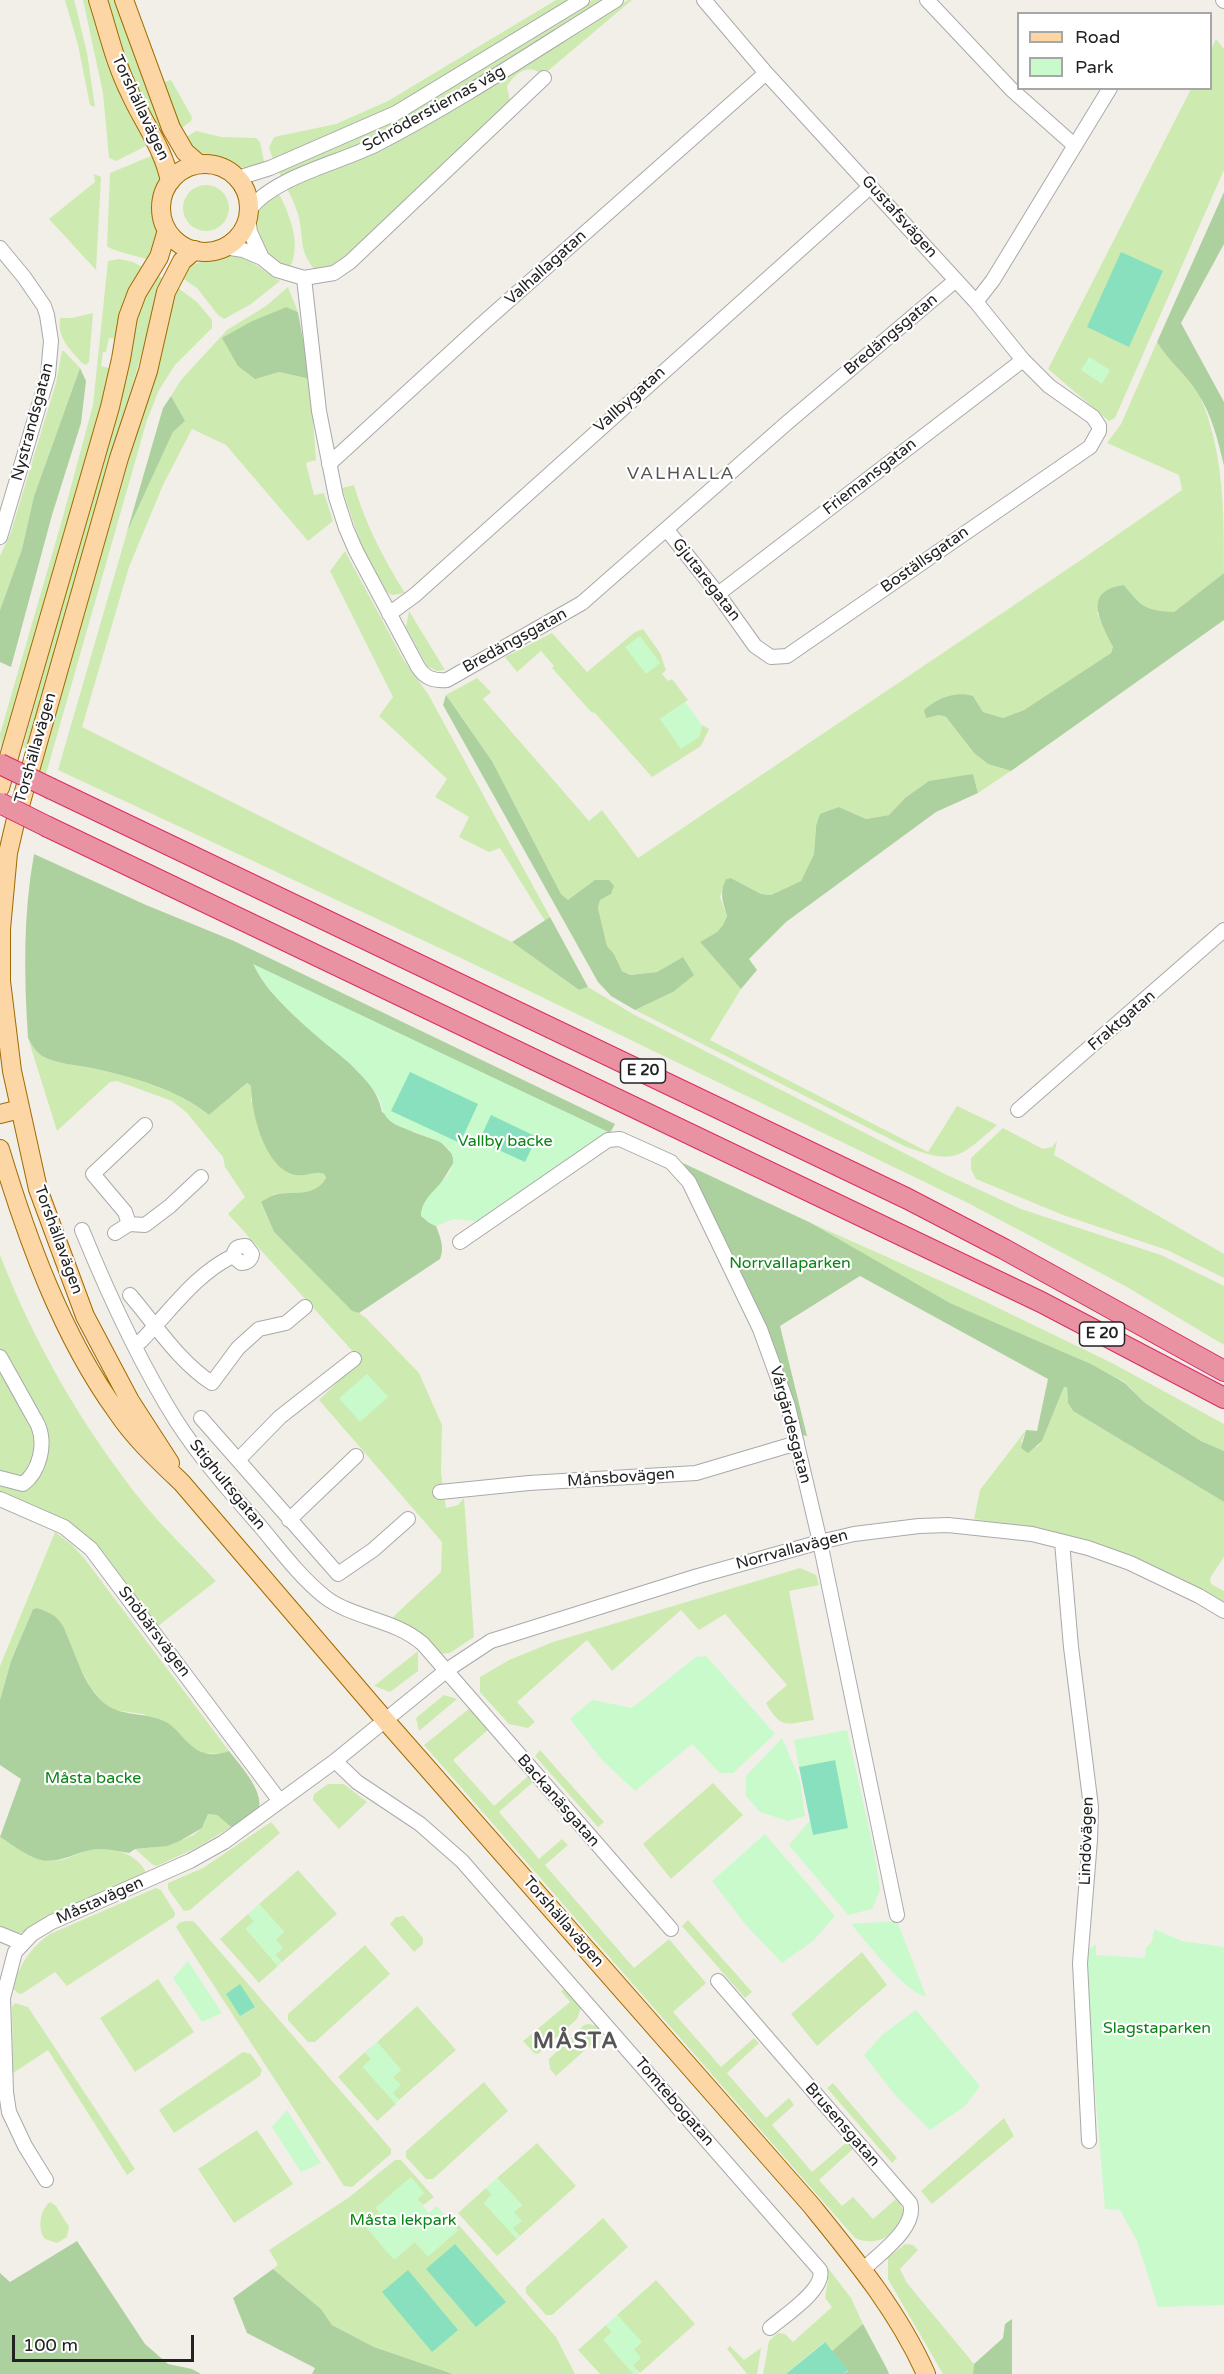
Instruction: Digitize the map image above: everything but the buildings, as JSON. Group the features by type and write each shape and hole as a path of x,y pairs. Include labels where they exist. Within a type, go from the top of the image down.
{"highway":[{"name":"E 20","path":"0,764 909,1199 1224,1371"},
{"name":"E 20","path":"0,803 1041,1302 1224,1398"}],"main road":[{"name":"Torshällavägen","path":"98,0 116,61 159,148 170,182"},
{"name":"Torshällavägen","path":"124,0 171,128 185,152 199,164"},
{"path":"199,164 224,168 238,178 247,193 249,214 241,234 224,247 212,251 195,250 179,243 167,230 161,206 170,182 182,170 199,164"},
{"name":"Torshällavägen","path":"0,788 110,407 128,317 137,293 159,256 167,230"},
{"name":"Torshällavägen","path":"182,1483 130,1401 85,1316 38,1188 12,1071 0,981 1,929 8,853 119,458 148,371 166,292 182,261 195,250"},
{"path":"0,1114 20,1109"},
{"name":"Torshällavägen","path":"0,1149 15,1197 66,1329 116,1412 147,1450 182,1483 385,1720 811,2205 864,2269 894,2313 926,2374"}],"street":[{"name":"Schröderstiernas väg","path":"238,178 270,168 396,113 582,0"},
{"name":"Schröderstiernas väg","path":"249,214 259,197 279,186 375,145 464,96 616,0"},
{"name":"Gustafsvägen","path":"704,0 766,73 976,302 1023,360 1049,386 1093,417 1099,426"},
{"path":"927,0 1012,90 1074,145"},
{"name":"Valhallagatan","path":"329,464 481,325 766,73"},
{"name":"Schröderstiernas väg","path":"304,278 334,273 350,262 544,78"},
{"path":"976,302 993,280 1109,90"},
{"name":"Vallbygatan","path":"389,614 415,595 871,186"},
{"path":"249,214 250,232 262,258"},
{"path":"224,247 243,250 262,258 277,270 304,278"},
{"name":"Nystrandsgatan","path":"0,248 44,306 51,341 48,375 0,537"},
{"name":"Bredängsgatan","path":"304,278 319,411 329,464 346,528 389,614 423,674 434,680 447,680 582,603 788,422 956,280"},
{"name":"Friemansgatan","path":"718,594 1023,360"},
{"name":"Boställsgatan","path":"744,630 755,646 764,653 778,658 787,656 1090,447 1097,436 1099,426"},
{"name":"Gjutaregatan","path":"667,530 744,630"},
{"name":"Fraktgatan","path":"1018,1110 1224,930"},
{"path":"129,1224 125,1212 93,1174 145,1125"},
{"name":"Vårgärdesgatan","path":"460,1242 608,1140 620,1139 671,1162 689,1182 760,1329 788,1406 820,1542 897,1915"},
{"path":"115,1233 129,1224 145,1225 170,1206 201,1177"},
{"name":"Stighultsgatan","path":"82,1230 134,1347 178,1424 218,1477 299,1573 323,1596 345,1608 409,1633 447,1671"},
{"path":"140,1342 188,1290 221,1262 233,1256"},
{"path":"130,1295 182,1356 202,1377 212,1383 238,1348 259,1329 286,1323 305,1307"},
{"path":"0,1357 38,1425 43,1436 43,1447 29,1479 23,1484 0,1478"},
{"path":"238,1460 280,1417 354,1359"},
{"path":"201,1418 338,1574 373,1550 408,1519"},
{"name":"Månsbovägen","path":"441,1492 529,1483 696,1473 797,1443"},
{"path":"289,1520 357,1456"},
{"name":"Snöbärsvägen","path":"1,1501 64,1527 92,1549 279,1800"},
{"path":"262,1519 277,1506"},
{"name":"Norrvallavägen","path":"385,1720 447,1671 491,1641 698,1576 820,1542 889,1529 948,1525 1032,1534 1088,1548 1130,1563 1223,1609"},
{"name":"Lindövägen","path":"1062,1542 1071,1647 1090,1807 1090,1840 1080,1964 1089,2141"},
{"name":"Backanäsgatan","path":"447,1671 671,1929"},
{"name":"Måstavägen","path":"46,2180 14,2125 6,2092 3,1998 15,1952 40,1928 190,1861 248,1826 279,1800 335,1761 385,1720"},
{"name":"Tomtebogatan","path":"335,1761 357,1782 420,1824 462,1861 820,2270 820,2280 814,2291 770,2328"},
{"path":"0,1934 22,1943"},
{"name":"Brusensgatan","path":"717,1981 910,2204 912,2216 906,2228 864,2269"}],"green space":[{"path":"65,0 74,0 75,3 87,53 95,107 90,105 78,45"},
{"path":"83,0 90,0 152,143 116,161 109,158 103,93"},
{"path":"103,0 119,0 169,135 160,139 133,84"},
{"path":"556,0 571,0 402,102 307,144 274,162 269,148 274,137 336,124 388,101"},
{"path":"592,0 605,0 394,130 282,179 278,170 500,57"},
{"path":"628,0 632,0 543,75 538,71 528,70 514,77 507,86 510,101 345,260 318,273 311,265 304,252 298,214 286,187 417,131"},
{"path":"1216,39 1224,49 1224,170 1115,418 1109,421 1048,369 1190,90 1212,90 1212,48"},
{"path":"171,80 192,117 191,121 178,131 164,82"},
{"path":"196,131 221,137 256,138 260,142 265,166 250,170 204,156 183,139"},
{"path":"156,154 162,174 153,209 158,240 152,261 107,246 110,173"},
{"path":"94,174 101,177 96,270 49,219 95,182"},
{"path":"206,185 215,186 223,191 228,199 228,217 223,225 215,230 206,231 197,230 189,225 184,217 183,208 184,199 189,191 197,186"},
{"path":"278,192 291,221 295,242 292,263 287,272 265,252 257,228 258,211 263,203"},
{"path":"1224,192 1224,244 1181,323 1224,402 1224,466 1207,410 1193,385 1157,342"},
{"path":"1121,252 1163,271 1129,347 1087,327"},
{"path":"227,255 241,255 280,281 251,304 224,319 218,315 197,288 179,276 196,264"},
{"path":"119,259 133,262 146,269 122,306 115,339 109,338 106,352 103,352 101,366 109,368 102,405 1,752 0,734 93,405 108,261"},
{"path":"155,274 166,280 158,297 26,748 23,747 126,372 139,308"},
{"path":"174,285 197,302 212,320 212,328 175,365 159,390 147,420 46,774 39,771 134,443"},
{"path":"288,287 298,312 286,307 252,321 222,339 279,372 310,379 316,460 306,463 314,495 324,493 333,521 308,541 226,445 192,429 163,485 129,567 82,727 512,942 579,990 588,987 633,1014 947,1175 1021,1209 1161,1255 1224,1286 1224,1345 1127,1287 966,1202 463,959 58,770 127,532 173,432 184,421 171,396 181,380 227,330 266,306"},
{"path":"286,307 298,312 310,379 279,372 255,379 238,366 222,338 252,321"},
{"path":"93,313 89,362 86,365 62,337 60,318"},
{"path":"1157,342 1198,392 1207,414 1221,480 1224,573 1174,612 1144,606 1124,585 1097,613 1113,648 1111,653 1024,710 1003,718 983,712 973,696 939,715 946,717 974,753 988,764 1011,771 978,793 973,774 905,798 889,815 866,819 839,807 816,826 814,854 801,881 771,895 761,894 731,878 726,879 720,897 727,916 717,932 700,942 741,989 710,1040 928,1152 957,1106 997,1125 964,1152 946,1157 921,1152 904,1146 635,1010 673,992 683,957 657,972 629,975 622,971 614,954 607,946 598,908 600,900 611,894 568,900 561,894 492,761 446,695 477,678 491,692 483,699 589,821 602,810 638,858 1182,490 1179,475 1107,443 1121,424"},
{"path":"62,351 80,368 34,496 22,549 0,610 0,556 10,535 56,383"},
{"path":"1089,357 1110,370 1102,384 1081,370"},
{"path":"80,368 86,381 81,423 52,515 11,667 0,662 0,610 22,549 34,496"},
{"path":"171,396 185,421 173,432 127,532 163,408"},
{"path":"354,485 376,541 405,593 392,595 384,589 377,578 356,530 342,488"},
{"path":"345,551 403,659 428,694 550,917 545,921 500,848 489,852 459,837 469,817 435,797 447,779 379,716 393,697 330,571"},
{"path":"1224,573 1224,620 1011,771 988,764 974,753 946,717 939,715 926,718 924,710 929,706 941,699 960,694 973,696 983,712 1003,718 1024,710 1111,653 1113,647 1100,618 1098,601 1102,594 1111,588 1124,585 1145,606 1174,612"},
{"path":"409,611 445,670 437,671 427,666 406,627"},
{"path":"643,629 660,653 666,670 662,674 668,681 672,679 688,700 660,719 699,737 702,725 709,729 701,746 652,777 552,668 554,666 541,651 517,672 505,657 552,633 587,672 635,632"},
{"path":"640,636 660,663 646,674 625,647"},
{"path":"446,695 492,761 561,894 568,900 595,880 609,880 614,886 611,894 600,900 598,908 607,946 614,954 622,971 630,975 657,972 683,957 694,975 673,992 635,1010 611,996 598,982 443,705"},
{"path":"685,702 702,725 699,737 681,749 660,719"},
{"path":"973,774 978,793 936,812 786,922 749,959 757,970 741,989 700,942 717,932 727,916 722,893 726,879 731,878 761,894 771,895 801,881 814,854 816,826 820,814 839,807 866,819 889,815 905,798 929,781"},
{"path":"34,854 146,905 234,941 615,1124 610,1133 254,965 266,985 283,1004 362,1075 375,1093 382,1112 413,1132 441,1142 452,1154 454,1162 441,1183 428,1222 436,1226 440,1238 442,1250 440,1259 359,1313 352,1311 274,1232 261,1202 269,1197 285,1193 311,1191 322,1184 326,1178 321,1173 296,1175 285,1171 276,1163 268,1151 257,1124 251,1086 247,1083 209,1115 183,1098 154,1085 92,1068 54,1061 42,1056 34,1048 28,1038 25,969 26,923"},
{"path":"550,917 588,987 579,990 512,942"},
{"name":"Vallby backe","path":"253,964 610,1133 485,1220 454,1219 436,1226 421,1216 422,1208 449,1173 453,1158 450,1150 435,1140 405,1129 389,1120 378,1096 366,1081 286,1007 268,987"},
{"path":"28,1038 37,1052 48,1059 92,1068 153,1085 182,1098 209,1115 247,1083 251,1086 251,1101 297,1175 319,1172 324,1174 326,1179 314,1192 275,1194 261,1203 274,1232 352,1311 366,1318 419,1373 442,1425 441,1473 446,1508 458,1505 464,1498 474,1637 450,1653 438,1654 393,1617 441,1572 442,1542 319,1400 352,1368 356,1355 228,1214 245,1197 225,1167 223,1157 187,1113 172,1101 117,1081 110,1082 57,1131"},
{"path":"410,1072 478,1104 460,1143 391,1111"},
{"path":"491,1115 537,1137 525,1162 479,1141"},
{"path":"1003,1128 1043,1149 1052,1147 1057,1141 1054,1155 1224,1254 1224,1278 1167,1250 1063,1215 976,1179 971,1169 971,1158"},
{"name":"Norrvallaparken","path":"683,1163 811,1223 950,1303 1091,1364 1125,1383 1144,1402 1181,1428 1201,1441 1224,1451 1224,1502 1073,1411 1068,1403 1067,1387 1064,1387 1042,1441 1028,1453 1021,1448 1026,1430 1037,1431 1048,1379 860,1276 780,1326 807,1436 801,1435 764,1321 696,1182"},
{"path":"811,1223 961,1290 1112,1363 1224,1424 1224,1451 1201,1441 1181,1428 1144,1402 1125,1382 1077,1358 950,1303"},
{"path":"0,1255 45,1353 81,1416 152,1514 216,1581 158,1626 104,1553 91,1540 0,1496"},
{"path":"367,1374 388,1397 360,1422 339,1398"},
{"path":"1064,1387 1067,1387 1068,1403 1073,1411 1224,1502 1224,1557 1210,1578 1211,1584 1224,1591 1224,1604 1169,1573 1114,1551 1055,1535 974,1519 980,1490 1026,1430 1021,1442 1037,1447 1042,1441"},
{"path":"55,1532 84,1558 229,1751 221,1754 204,1753 192,1747 176,1730 143,1714 114,1710 105,1704 91,1688 37,1608 33,1609 11,1661 0,1700 0,1666"},
{"path":"800,1568 816,1575 819,1585 789,1591 814,1720 786,1723 776,1718 766,1703 787,1685 725,1614 699,1630 681,1610 612,1671 587,1640 517,1702 535,1722 528,1728 509,1724 480,1692 480,1677 509,1660 553,1642"},
{"name":"Måsta backe","path":"37,1608 58,1619 85,1678 94,1693 107,1705 122,1712 164,1721 191,1746 202,1752 216,1754 229,1751 247,1773 257,1793 260,1802 253,1817 231,1827 217,1815 208,1814 202,1828 167,1846 135,1849 129,1853 91,1850 54,1861 35,1858 0,1837 21,1779 0,1765 0,1700 11,1661 33,1609"},
{"path":"418,1651 418,1671 390,1692 374,1686"},
{"path":"706,1656 775,1734 733,1773 720,1773 692,1744 635,1791 602,1760 570,1719 592,1700 632,1708 696,1657"},
{"path":"444,1695 457,1699 419,1731 416,1718"},
{"path":"470,1708 488,1730 453,1760 494,1806 528,1776 533,1782 499,1812 539,1859 562,1839 568,1845 545,1865 634,1968 669,1939 706,1983 673,2012 721,2067 754,2038 759,2043 727,2073 766,2118 789,2098 794,2105 772,2125 812,2172 847,2142 853,2149 819,2180 842,2206 853,2197 873,2219 897,2198 905,2213 902,2221 892,2233 879,2240 863,2241 855,2238 424,1745"},
{"path":"847,1730 874,1851 880,1890 872,1909 848,1915 789,1845 810,1820 813,1835 835,1760 799,1767 794,1740"},
{"path":"782,1738 800,1780 805,1816 788,1821 760,1812 746,1796 746,1776"},
{"path":"540,1750 604,1822 598,1827 535,1756"},
{"path":"835,1760 848,1828 813,1835 799,1767"},
{"path":"713,1783 743,1815 671,1879 643,1844"},
{"path":"328,1784 344,1784 367,1802 339,1829 313,1800 314,1794"},
{"path":"208,1814 217,1815 231,1827 198,1847 157,1866 135,1849 181,1841 203,1826"},
{"path":"271,1822 280,1833 190,1910 184,1911 168,1889 168,1883 203,1868"},
{"path":"765,1834 835,1916 813,1941 782,1963 746,1925 712,1881"},
{"path":"0,1837 26,1853 48,1861 100,1849 124,1853 137,1861 147,1874 28,1931 15,1934 0,1928"},
{"path":"298,1870 337,1914 282,1962 275,1955 276,1939 284,1932 259,1904"},
{"path":"156,1888 161,1890 175,1913 174,1917 67,1986 55,1972 23,1993 19,1994 13,1989 18,1972 26,1958 50,1934"},
{"path":"259,1904 284,1932 276,1939 283,1948 275,1955 282,1962 278,1966 246,1929 254,1921 248,1914"},
{"path":"248,1914 254,1921 246,1929 278,1966 259,1983 220,1939"},
{"path":"404,1916 423,1938 423,1944 414,1952 390,1924 396,1917"},
{"path":"688,1920 752,1992 745,1998 682,1926"},
{"path":"193,1921 197,1925 391,2149 391,2154 352,2187 344,2186 179,1932 176,1927 179,1923"},
{"path":"897,1921 926,1996 918,1993 897,1977 851,1924"},
{"name":"Slagstaparken","path":"1154,1929 1182,1941 1224,1947 1224,2305 1158,2307 1137,2241 1120,2210 1105,2209 1087,1993 1086,1952 1096,1944 1096,1955 1145,1958 1146,1947 1152,1942"},
{"path":"365,1945 390,1974 315,2042 308,2042 288,2020 288,2014"},
{"path":"862,1952 887,1985 817,2046 791,2014"},
{"path":"188,1961 222,2013 202,2022 173,1978"},
{"path":"158,1979 194,2032 135,2072 100,2018"},
{"path":"240,1984 255,2007 240,2016 226,1994"},
{"path":"564,1989 581,2008 577,2019 538,2054 534,2053 523,2041 570,2002 561,1991"},
{"path":"15,2003 28,2007 135,2169 127,2175 48,2050 13,2073 12,2007"},
{"path":"417,2006 456,2050 399,2100 392,2093 393,2077 401,2070 377,2042"},
{"path":"916,2010 980,2086 965,2106 930,2130 895,2095 864,2055 883,2034"},
{"path":"584,2025 596,2026 603,2034 556,2076 550,2069 549,2059"},
{"path":"377,2042 401,2070 393,2077 401,2085 393,2093 399,2100 396,2104 363,2067 371,2059 365,2052"},
{"path":"243,2052 251,2054 262,2070 260,2076 174,2133 159,2110"},
{"path":"365,2052 372,2059 363,2067 396,2104 377,2121 338,2077"},
{"path":"484,2082 508,2111 433,2179 426,2179 406,2157 406,2151"},
{"path":"833,2083 897,2158 892,2163 827,2088"},
{"path":"287,2110 321,2163 301,2172 272,2127"},
{"path":"1004,2118 1014,2136 932,2204 921,2191"},
{"path":"257,2130 293,2184 234,2223 198,2169"},
{"path":"537,2143 576,2186 520,2236 513,2229 514,2212 522,2205 497,2178"},
{"path":"395,2160 401,2160 434,2197 423,2205 417,2199 424,2193 376,2208 381,2213 366,2226 415,2242 428,2256 458,2230 451,2221 457,2223 556,2337 575,2374 453,2374 374,2347 332,2325 321,2309 273,2269 278,2265 269,2250 348,2198"},
{"name":"Måsta lekpark","path":"411,2177 424,2193 417,2199 429,2213 437,2206 458,2230 428,2257 415,2242 394,2260 365,2226 380,2213 376,2207"},
{"path":"497,2178 522,2205 514,2212 522,2221 513,2228 520,2236 517,2239 484,2203 492,2195 486,2188"},
{"path":"486,2188 492,2195 484,2203 517,2239 497,2256 458,2213"},
{"path":"50,2202 56,2206 69,2227 67,2237 57,2243 45,2239 40,2225 44,2209"},
{"path":"603,2218 628,2247 552,2315 546,2315 526,2293 526,2287"},
{"path":"77,2241 145,2344 168,2364 192,2369 201,2374 0,2374 0,2273 10,2282"},
{"path":"455,2244 506,2302 476,2327 426,2269"},
{"path":"905,2244 913,2245 918,2250 900,2269 907,2283 974,2364 973,2374 943,2374 888,2279 888,2258"},
{"path":"828,2268 851,2298 863,2324 832,2351 824,2342 786,2374 763,2374 769,2341 778,2333 785,2334 793,2342 832,2307 825,2298 828,2280 825,2270"},
{"path":"273,2269 321,2309 332,2325 374,2347 453,2374 312,2374 315,2368 247,2333 233,2298"},
{"path":"408,2270 458,2330 432,2352 382,2292"},
{"path":"656,2280 695,2324 640,2373 633,2366 634,2349 641,2342 617,2315"},
{"path":"617,2315 642,2342 634,2349 641,2358 633,2365 639,2374 634,2374 603,2340 612,2332 606,2325"},
{"path":"1012,2319 1012,2374 973,2374 974,2364 1003,2338 1005,2324"},
{"path":"863,2324 889,2374 844,2374 848,2371 832,2351"},
{"path":"606,2325 612,2332 604,2340 634,2374 600,2374 578,2350"},
{"path":"825,2342 848,2370 844,2374 786,2374"},
{"path":"730,2346 744,2360 761,2348 757,2374 747,2374 727,2349"}],"district":[{"name":"VALHALLA","path":"681,474"},
{"name":"MÅSTA","path":"576,2042"}]}
